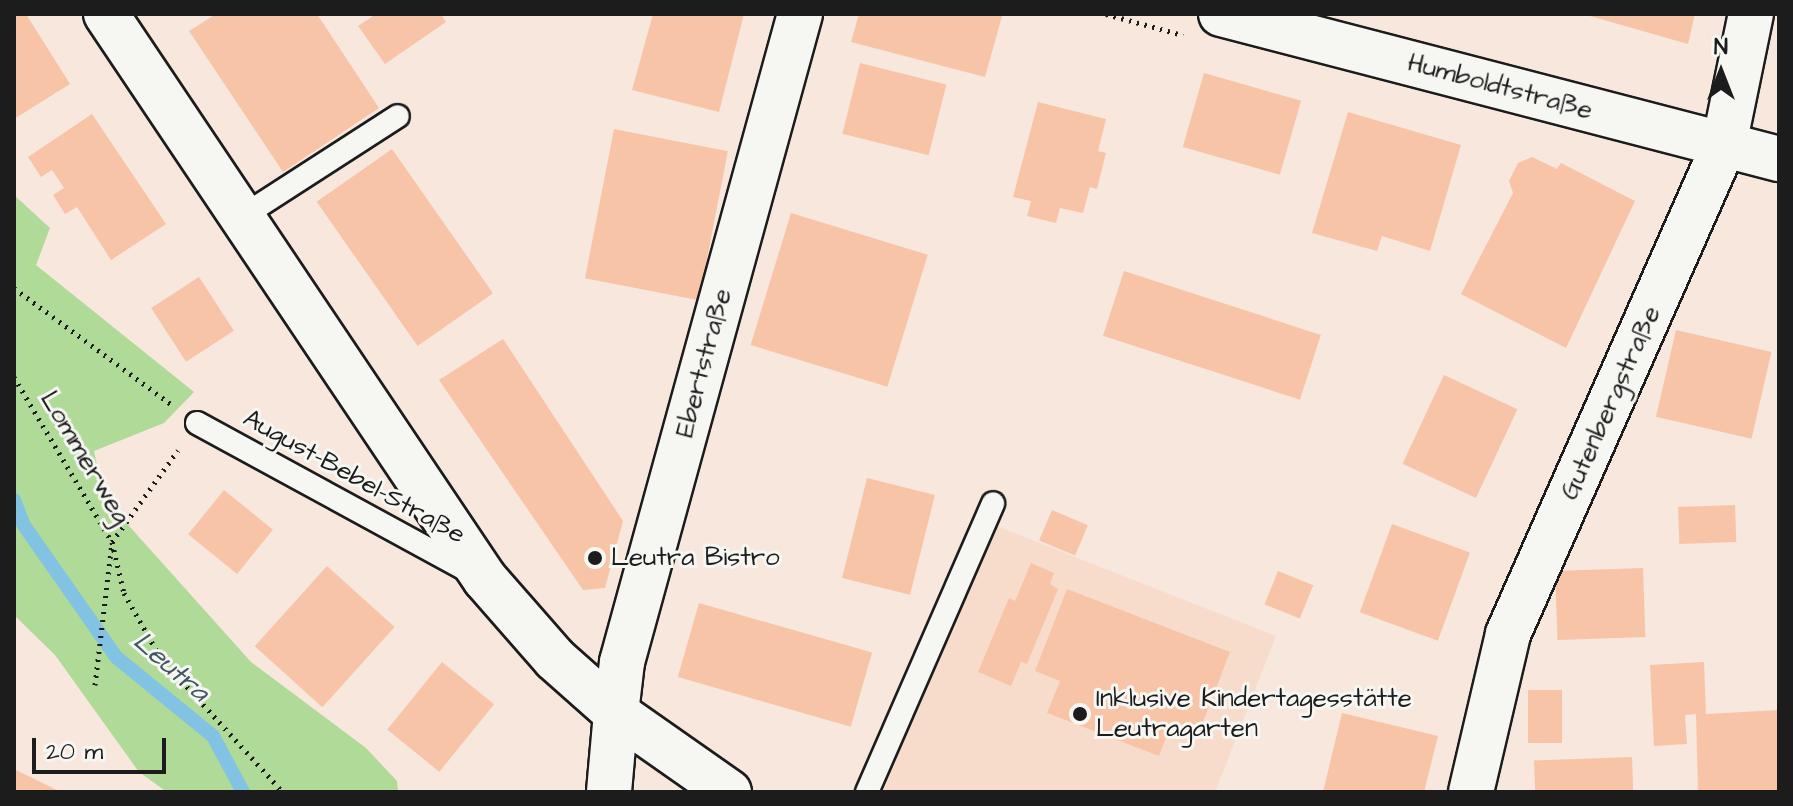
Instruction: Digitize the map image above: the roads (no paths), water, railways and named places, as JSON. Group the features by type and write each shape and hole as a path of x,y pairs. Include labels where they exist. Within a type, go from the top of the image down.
{"street":[{"path":"106,14 485,579 555,659 616,713 729,792"},
{"name":"Ebertstraße","path":"609,792 622,662 800,14"},
{"name":"Humboldtstraße","path":"1221,14 1779,159"},
{"name":"Gutenbergstraße","path":"1471,792 1508,634 1724,145 1751,14"}],"lane":[{"path":"243,216 398,116"},
{"name":"August-Bebel-Straße","path":"197,423 485,579"},
{"path":"867,792 993,503"}],"waterway":[{"name":"Leutra","path":"14,500 23,524 116,657 213,736 243,792"}],"place":[{"name":"Leutra Bistro","path":"595,558"},
{"name":"Inklusive Kindertagesstätte Leutragarten","path":"1080,714"}]}
